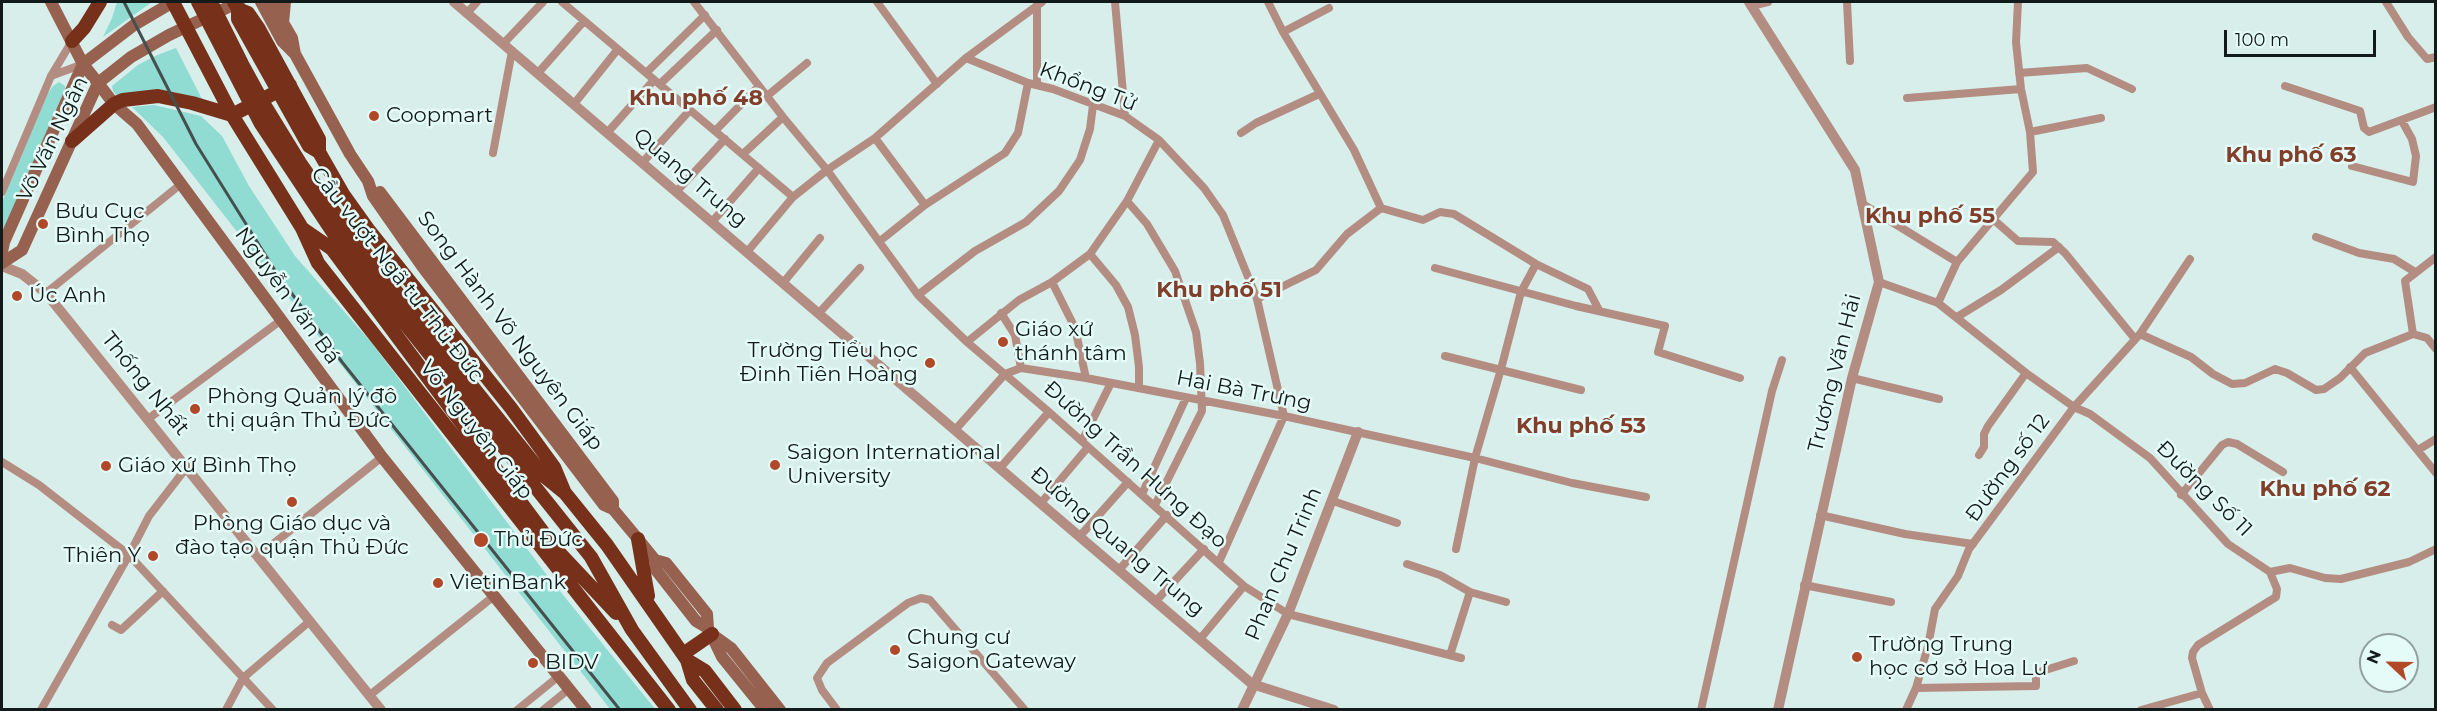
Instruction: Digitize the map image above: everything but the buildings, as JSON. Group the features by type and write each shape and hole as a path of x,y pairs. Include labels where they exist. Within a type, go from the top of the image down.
{"highway":[{"path":"72,42 90,20 100,2"},
{"name":"Võ Nguyên Giáp","path":"173,2 232,115 302,228 318,263 669,710"},
{"name":"Cầu vượt Ngã tư Thủ Đức","path":"198,2 261,124 330,229 546,499"},
{"name":"Cầu vượt Ngã tư Thủ Đức","path":"211,2 265,106 300,163 347,230 544,476 562,490"},
{"name":"Võ Nguyên Giáp","path":"236,4 248,13 259,28 284,88 319,139 319,152 343,195 554,466 562,490 608,545 650,604 685,657 693,680 717,710"},
{"path":"72,141 114,104 123,100 158,96 232,115 284,88"},
{"name":"Võ Nguyên Giáp","path":"302,228 332,249 554,547 632,630"},
{"name":"Võ Nguyên Giáp","path":"546,499 591,557 632,630 690,710"},
{"path":"638,539 650,604"},
{"path":"685,657 710,631"},
{"name":"Võ Nguyên Giáp","path":"685,657 705,671 735,710"}],"main road":[{"name":"Nguyễn Văn Bá","path":"51,2 83,64 114,104 136,124 382,457 586,710"},
{"name":"Võ Văn Ngân","path":"2,252 4,242 83,64 134,25 173,2"},
{"path":"261,2 282,41 295,54"},
{"path":"271,2 292,38 295,54"},
{"path":"283,24 285,2"},
{"name":"Võ Văn Ngân","path":"2,264 22,249 98,83 131,57 186,27 236,4"},
{"name":"Song Hành Võ Nguyên Giáp","path":"295,54 350,154 368,181 380,191 563,432 614,501 613,509 655,560 666,562 707,614 710,631 722,657 765,710"},
{"name":"Song Hành Võ Nguyên Giáp","path":"710,631 730,648 780,710"}],"street":[{"name":"Quang Trung","path":"454,2 819,313"},
{"path":"467,13 477,2"},
{"path":"493,153 508,47 543,2"},
{"path":"562,2 793,197"},
{"name":"Đường Trần Hưng Đạo","path":"694,2 827,170 918,295 1244,586 1288,614 1461,658"},
{"path":"877,2 937,84"},
{"path":"1115,2 1125,116"},
{"path":"1268,2 1283,33 1354,150 1381,208 1423,220 1440,212 1454,214 1536,264 1588,289 1599,310"},
{"path":"1750,4 1768,2"},
{"path":"1846,2 1850,60"},
{"path":"1938,303 1958,262 2033,172 2030,132 2021,89 2016,42 2019,2"},
{"path":"747,252 793,197 827,170 875,138 966,58 1039,3"},
{"path":"880,241 925,205 1005,153 1018,133 1033,84 1039,3"},
{"name":"Trương Văn Hải","path":"1750,4 1855,170 1879,282 1852,378 1804,585 1778,710"},
{"path":"2387,4 2408,37 2427,59 2436,57"},
{"path":"1283,33 1329,8"},
{"path":"646,73 705,15"},
{"path":"538,73 584,21"},
{"path":"608,133 657,82 717,30"},
{"name":"Võ Văn Ngân","path":"2,192 51,76 72,42"},
{"path":"573,104 618,49"},
{"name":"Khổng Tử","path":"966,58 1125,116 1159,140 1204,188 1223,215 1257,299 1284,416"},
{"path":"767,96 807,63"},
{"name":"Võ Văn Ngân","path":"51,76 83,64"},
{"path":"2019,73 2087,68 2132,89"},
{"path":"715,130 759,86"},
{"path":"2285,86 2360,111 2364,128 2368,131 2436,107"},
{"path":"1907,98 2021,89"},
{"path":"1241,133 1256,123 1319,94"},
{"path":"918,295 975,251 1026,222 1059,191 1080,160 1090,129 1094,105"},
{"path":"642,163 690,110"},
{"path":"743,154 783,117"},
{"path":"2030,132 2101,118"},
{"path":"2352,166 2413,182 2416,156 2412,139 2402,120"},
{"path":"875,138 925,205"},
{"path":"676,192 725,139"},
{"path":"968,342 1002,313 1052,282 1090,254 1127,201 1159,140"},
{"path":"712,222 759,168"},
{"path":"46,293 181,184"},
{"path":"1127,201 1147,224 1175,271 1196,332 1202,411 1155,505"},
{"path":"1861,203 1958,262"},
{"path":"1257,299 1316,270 1347,234 1381,208"},
{"path":"1994,220 2018,241 2053,242 2138,336 2183,352 2223,381 2232,384 2245,383 2275,369 2287,373 2316,390 2324,389 2340,378 2365,353 2413,334 2427,338 2436,349"},
{"path":"2316,237 2359,253 2394,259 2415,272"},
{"path":"783,283 820,238"},
{"path":"1956,317 2001,290 2059,247"},
{"path":"1090,254 1116,285 1128,307 1140,367 1139,388"},
{"path":"2413,334 2405,281 2436,257"},
{"name":"Đường số 12","path":"1905,710 1916,688 1928,646 1935,609 1958,576 1969,549 2074,407 2138,336 2190,259"},
{"name":"Thống Nhất","path":"2,264 22,274 46,293 381,710"},
{"path":"1456,549 1475,458 1521,292 1536,264"},
{"path":"819,313 860,268"},
{"path":"1435,268 1521,292 1665,326 1658,352 1740,378"},
{"path":"1052,282 1075,327 1086,378"},
{"name":"Đường Số 11","path":"1879,282 1938,303 2026,373 2074,407 2090,414 2150,458 2181,495 2228,544 2270,572"},
{"name":"Đường Quang Trung","path":"819,313 1252,684"},
{"path":"1002,313 1016,335 1022,368"},
{"path":"148,419 280,321"},
{"path":"1445,356 1581,390"},
{"path":"1701,710 1772,391 1782,360"},
{"path":"2350,367 2436,473"},
{"name":"Hai Bà Trưng","path":"1005,374 1022,368 1139,388 1284,416 1475,458 1572,483 1646,496"},
{"path":"1979,455 1984,447 1984,434 1988,426 2026,373"},
{"path":"955,430 1005,374"},
{"path":"1852,378 1939,399"},
{"path":"1041,503 1085,444 1111,383"},
{"path":"1142,494 1186,398"},
{"path":"1000,468 1049,412"},
{"path":"1219,562 1284,416"},
{"name":"Phan Chu Trinh","path":"1242,710 1252,684 1288,614 1358,432"},
{"path":"2418,450 2436,439"},
{"path":"2181,495 2222,446 2228,442 2237,444 2283,472"},
{"path":"258,556 382,457"},
{"path":"2,462 39,485 129,555 273,710"},
{"path":"41,710 149,516 187,467"},
{"path":"1080,536 1128,482"},
{"path":"1333,501 1398,523"},
{"path":"1820,515 1905,534 1973,544"},
{"path":"1119,570 1167,516"},
{"path":"1156,601 1204,549"},
{"path":"2210,710 2202,693 2192,658 2193,652 2198,645 2276,597 2277,589 2270,572 2290,568 2325,578 2341,579 2409,562 2436,549"},
{"path":"1407,564 1440,575 1470,592 1506,602"},
{"path":"1804,585 1891,602"},
{"path":"1200,639 1244,586"},
{"path":"112,625 121,630 163,591"},
{"path":"1450,655 1470,592"},
{"path":"370,695 494,596"},
{"path":"837,710 822,690 818,678 827,663 908,603 921,598 930,600 1025,710"},
{"path":"226,710 243,678 310,621"},
{"path":"1916,688 2037,686 2036,673 2074,661"},
{"path":"517,710 559,676"},
{"path":"1252,684 1334,710"},
{"path":"543,710 569,689"},
{"path":"2141,710 2202,693"}],"shaded area":[{"path":"117,2 152,2 103,37 112,18"},
{"path":"176,48 203,101 174,92 117,96 113,91 112,86 138,65"},
{"path":"59,82 65,86 66,92 2,238 2,202 48,93"},
{"path":"154,105 201,116 222,136 249,186 295,256 371,342 543,570 655,709 610,709 163,137 132,107"}],"railway":[{"path":"124,2 196,144 276,272 342,362 620,710"}],"place":[{"name":"Coopmart","path":"374,116"},
{"name":"Bưu Cục Bình Thọ","path":"43,224"},
{"name":"Úc Anh","path":"17,296"},
{"name":"Giáo xứ thánh tâm","path":"1003,342"},
{"name":"Trường Tiểu học Đinh Tiên Hoàng","path":"930,363"},
{"name":"Phòng Quản lý đô thị quận Thủ Đức","path":"195,409"},
{"name":"Saigon International University","path":"775,465"},
{"name":"Giáo xứ Bình Thọ","path":"106,466"},
{"name":"Phòng Giáo dục và đào tạo quận Thủ Đức","path":"292,502"},
{"name":"Thủ Đức","path":"481,540"},
{"name":"Thiên Y","path":"153,556"},
{"name":"VietinBank","path":"438,583"},
{"name":"Chung cư Saigon Gateway","path":"895,650"},
{"name":"Trường Trung học cơ sở Hoa Lư","path":"1857,657"},
{"name":"BIDV","path":"533,663"}],"district":[{"name":"Khu phố 48","path":"696,99"},
{"name":"Khu phố 63","path":"2291,156"},
{"name":"Khu phố 55","path":"1930,217"},
{"name":"Khu phố 51","path":"1219,291"},
{"name":"Khu phố 53","path":"1581,427"},
{"name":"Khu phố 62","path":"2325,490"}]}
